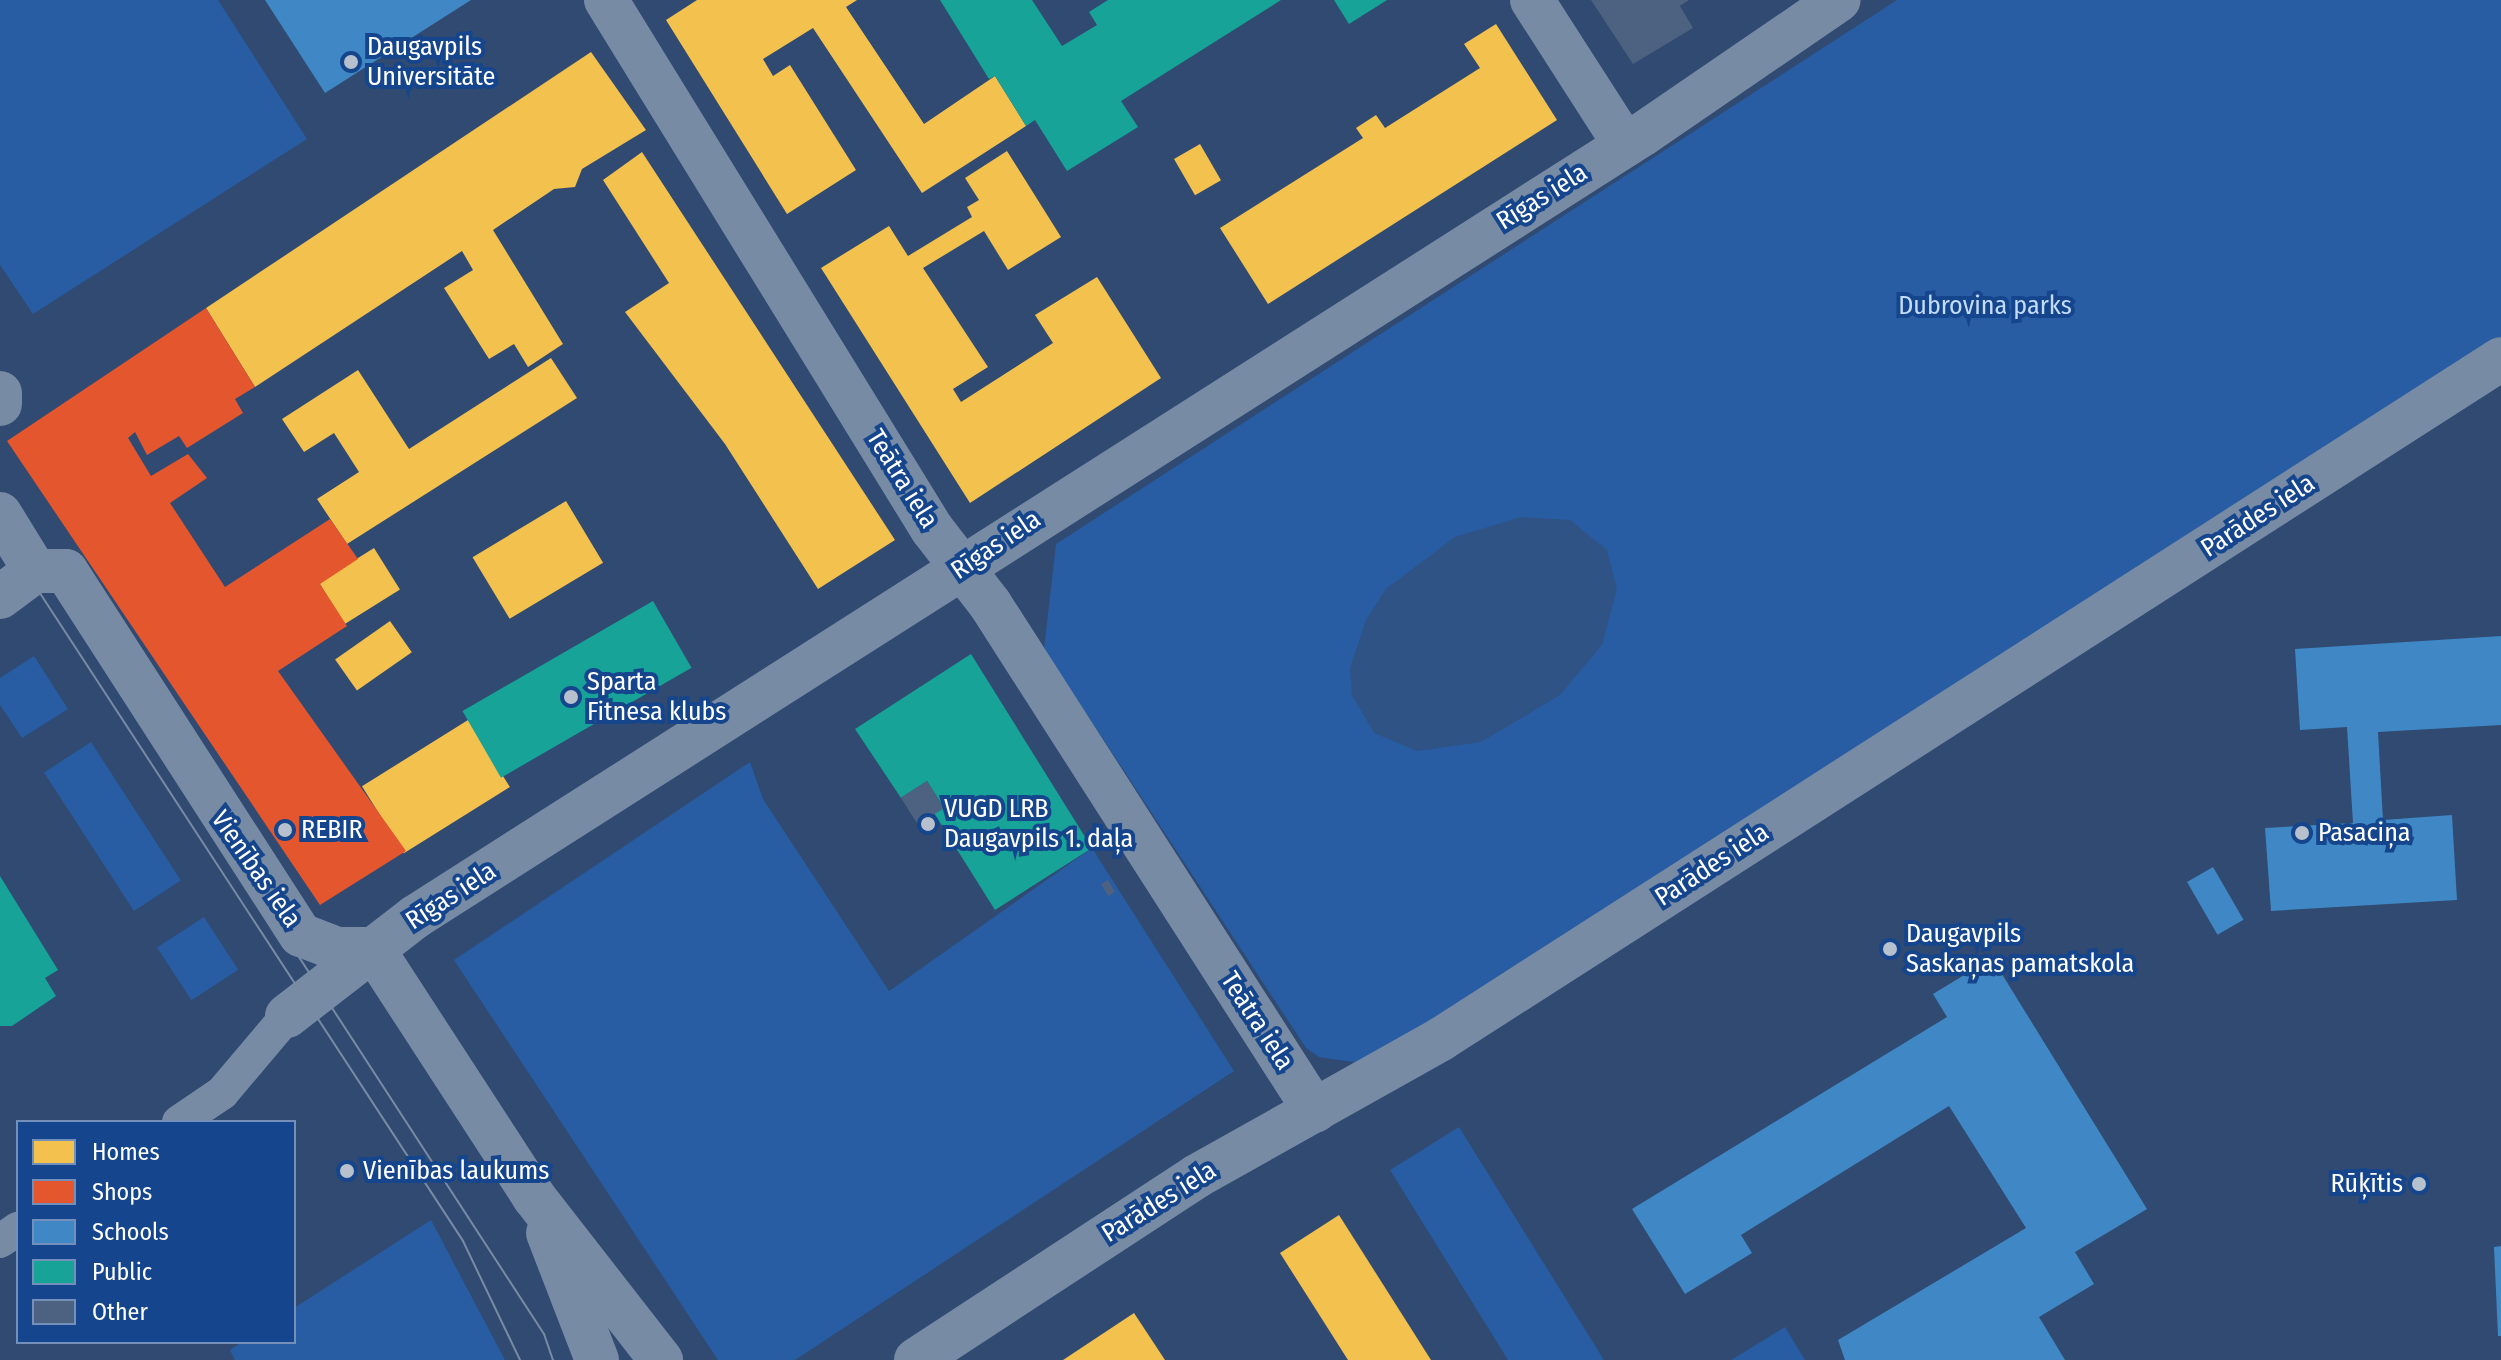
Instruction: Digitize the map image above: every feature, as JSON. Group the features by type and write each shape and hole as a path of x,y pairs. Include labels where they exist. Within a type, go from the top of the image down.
{"street":[{"name":"Teātra iela","path":"606,0 932,529 964,565 1315,1111"},
{"path":"1532,0 1625,145"},
{"name":"Rīgas iela","path":"182,1120 222,1093 287,1016 373,949 964,565 1625,145 1839,0"},
{"name":"Parādes iela","path":"916,1360 1197,1176 1441,1039 2501,359"},
{"path":"0,393 0,404"},
{"path":"0,514 35,571 0,597"},
{"name":"Vienības iela","path":"35,571 66,571 301,935 337,949 373,949"},
{"path":"373,949 534,1197 661,1360"},
{"path":"534,1197 597,1360"}],"green space":[{"path":"0,0 218,0 307,139 33,314 0,265"},
{"name":"Dubrovina parks","path":"1897,0 2501,0 2501,338 1366,1064 1319,1057 1306,1048 1044,649 1056,544"},
{"path":"34,656 68,709 22,738 0,705 0,678"},
{"path":"91,742 181,880 134,911 44,772"},
{"path":"750,762 763,799 889,991 1092,848 1234,1071 795,1360 718,1360 454,960"},
{"path":"204,917 238,970 191,1000 157,947"},
{"path":"1459,1127 1604,1360 1508,1360 1390,1170"},
{"path":"431,1220 505,1360 235,1360 230,1350 239,1344 296,1344 296,1307"},
{"path":"1785,1327 1805,1360 1731,1360"}],"shaded area":[{"path":"1521,517 1570,520 1607,550 1617,589 1602,645 1560,695 1481,742 1417,751 1374,733 1352,695 1350,668 1366,620 1386,589 1455,537"}],"building: Homes":[{"path":"697,0 857,0 846,7 924,124 995,76 1026,126 922,193 813,28 763,59 773,76 790,65 856,170 787,214 666,20"},
{"path":"1496,24 1557,120 1268,304 1220,228 1363,138 1356,128 1376,115 1385,128 1480,68 1464,44"},
{"path":"591,52 646,130 582,169 575,187 554,189 493,230 563,344 528,367 514,344 489,359 444,288 473,270 462,251 255,387 206,308"},
{"path":"1200,144 1221,180 1195,195 1174,159"},
{"path":"1007,151 1061,237 1008,270 984,231 923,268 988,367 953,389 961,402 1053,343 1035,315 1097,277 1161,378 970,503 821,268 889,226 908,256 972,217 967,207 979,200 965,178"},
{"path":"642,152 895,540 818,589 725,444 625,312 669,283 603,180"},
{"path":"551,358 577,398 347,544 317,499 359,472 334,433 304,452 282,419 358,370 409,449"},
{"path":"566,501 603,563 510,619 473,557"},
{"path":"374,548 400,590 345,624 319,582"},
{"path":"390,621 412,652 357,691 335,659"},
{"path":"468,720 510,787 404,853 362,786"},
{"path":"1339,1215 1431,1360 1348,1360 1280,1253"},
{"path":"1134,1313 1165,1360 1063,1360"}],"building: Shops":[{"path":"206,308 255,387 235,399 243,413 187,448 179,436 147,455 135,432 128,438 151,476 188,454 207,478 170,503 225,587 330,519 358,559 320,584 347,626 278,671 406,851 320,905 7,441"}],"building: Schools":[{"path":"265,0 471,0 325,93"},
{"path":"2501,636 2501,725 2378,732 2383,820 2452,815 2457,900 2271,911 2265,828 2353,823 2347,727 2300,730 2295,649"},
{"path":"2213,867 2244,920 2218,935 2187,882"},
{"path":"1992,958 2147,1209 2075,1252 2094,1284 2039,1317 2065,1360 1845,1360 1838,1340 2026,1228 1949,1106 1741,1235 1752,1253 1685,1294 1632,1209 1947,1017 1933,994"},
{"path":"2501,1246 2501,1336 2498,1336 2494,1247"}],"building: Public":[{"path":"940,0 1032,0 1062,46 1097,25 1089,12 1108,0 1281,0 1121,101 1138,127 1067,171 1035,120 1026,126 995,76 989,79"},
{"path":"1334,0 1387,0 1349,24"},
{"path":"653,601 692,668 501,778 462,711"},
{"path":"971,654 1092,848 995,910 934,813 944,808 927,781 901,798 855,729"},
{"path":"0,876 58,970 45,978 56,996 12,1026 0,1026"}],"building: Other":[{"path":"1591,0 1689,0 1680,6 1693,28 1633,64"},
{"path":"927,781 944,808 918,825 901,797"},
{"path":"1108,880 1115,892 1108,896 1101,884"}],"tram line":[{"path":"0,497 544,1334 553,1360"},
{"path":"0,532 463,1241 520,1360"}],"place":[{"name":"Daugavpils Universitāte","path":"351,62"},
{"name":"Sparta Fitnesa klubs","path":"571,697"},
{"name":"VUGD LRB Daugavpils 1. daļa","path":"928,824"},
{"name":"REBIR","path":"285,830"},
{"name":"Pasaciņa","path":"2302,833"},
{"name":"Daugavpils Saskaņas pamatskola","path":"1890,949"},
{"name":"Vienības laukums","path":"347,1171"},
{"name":"Rūķītis","path":"2419,1184"}]}
